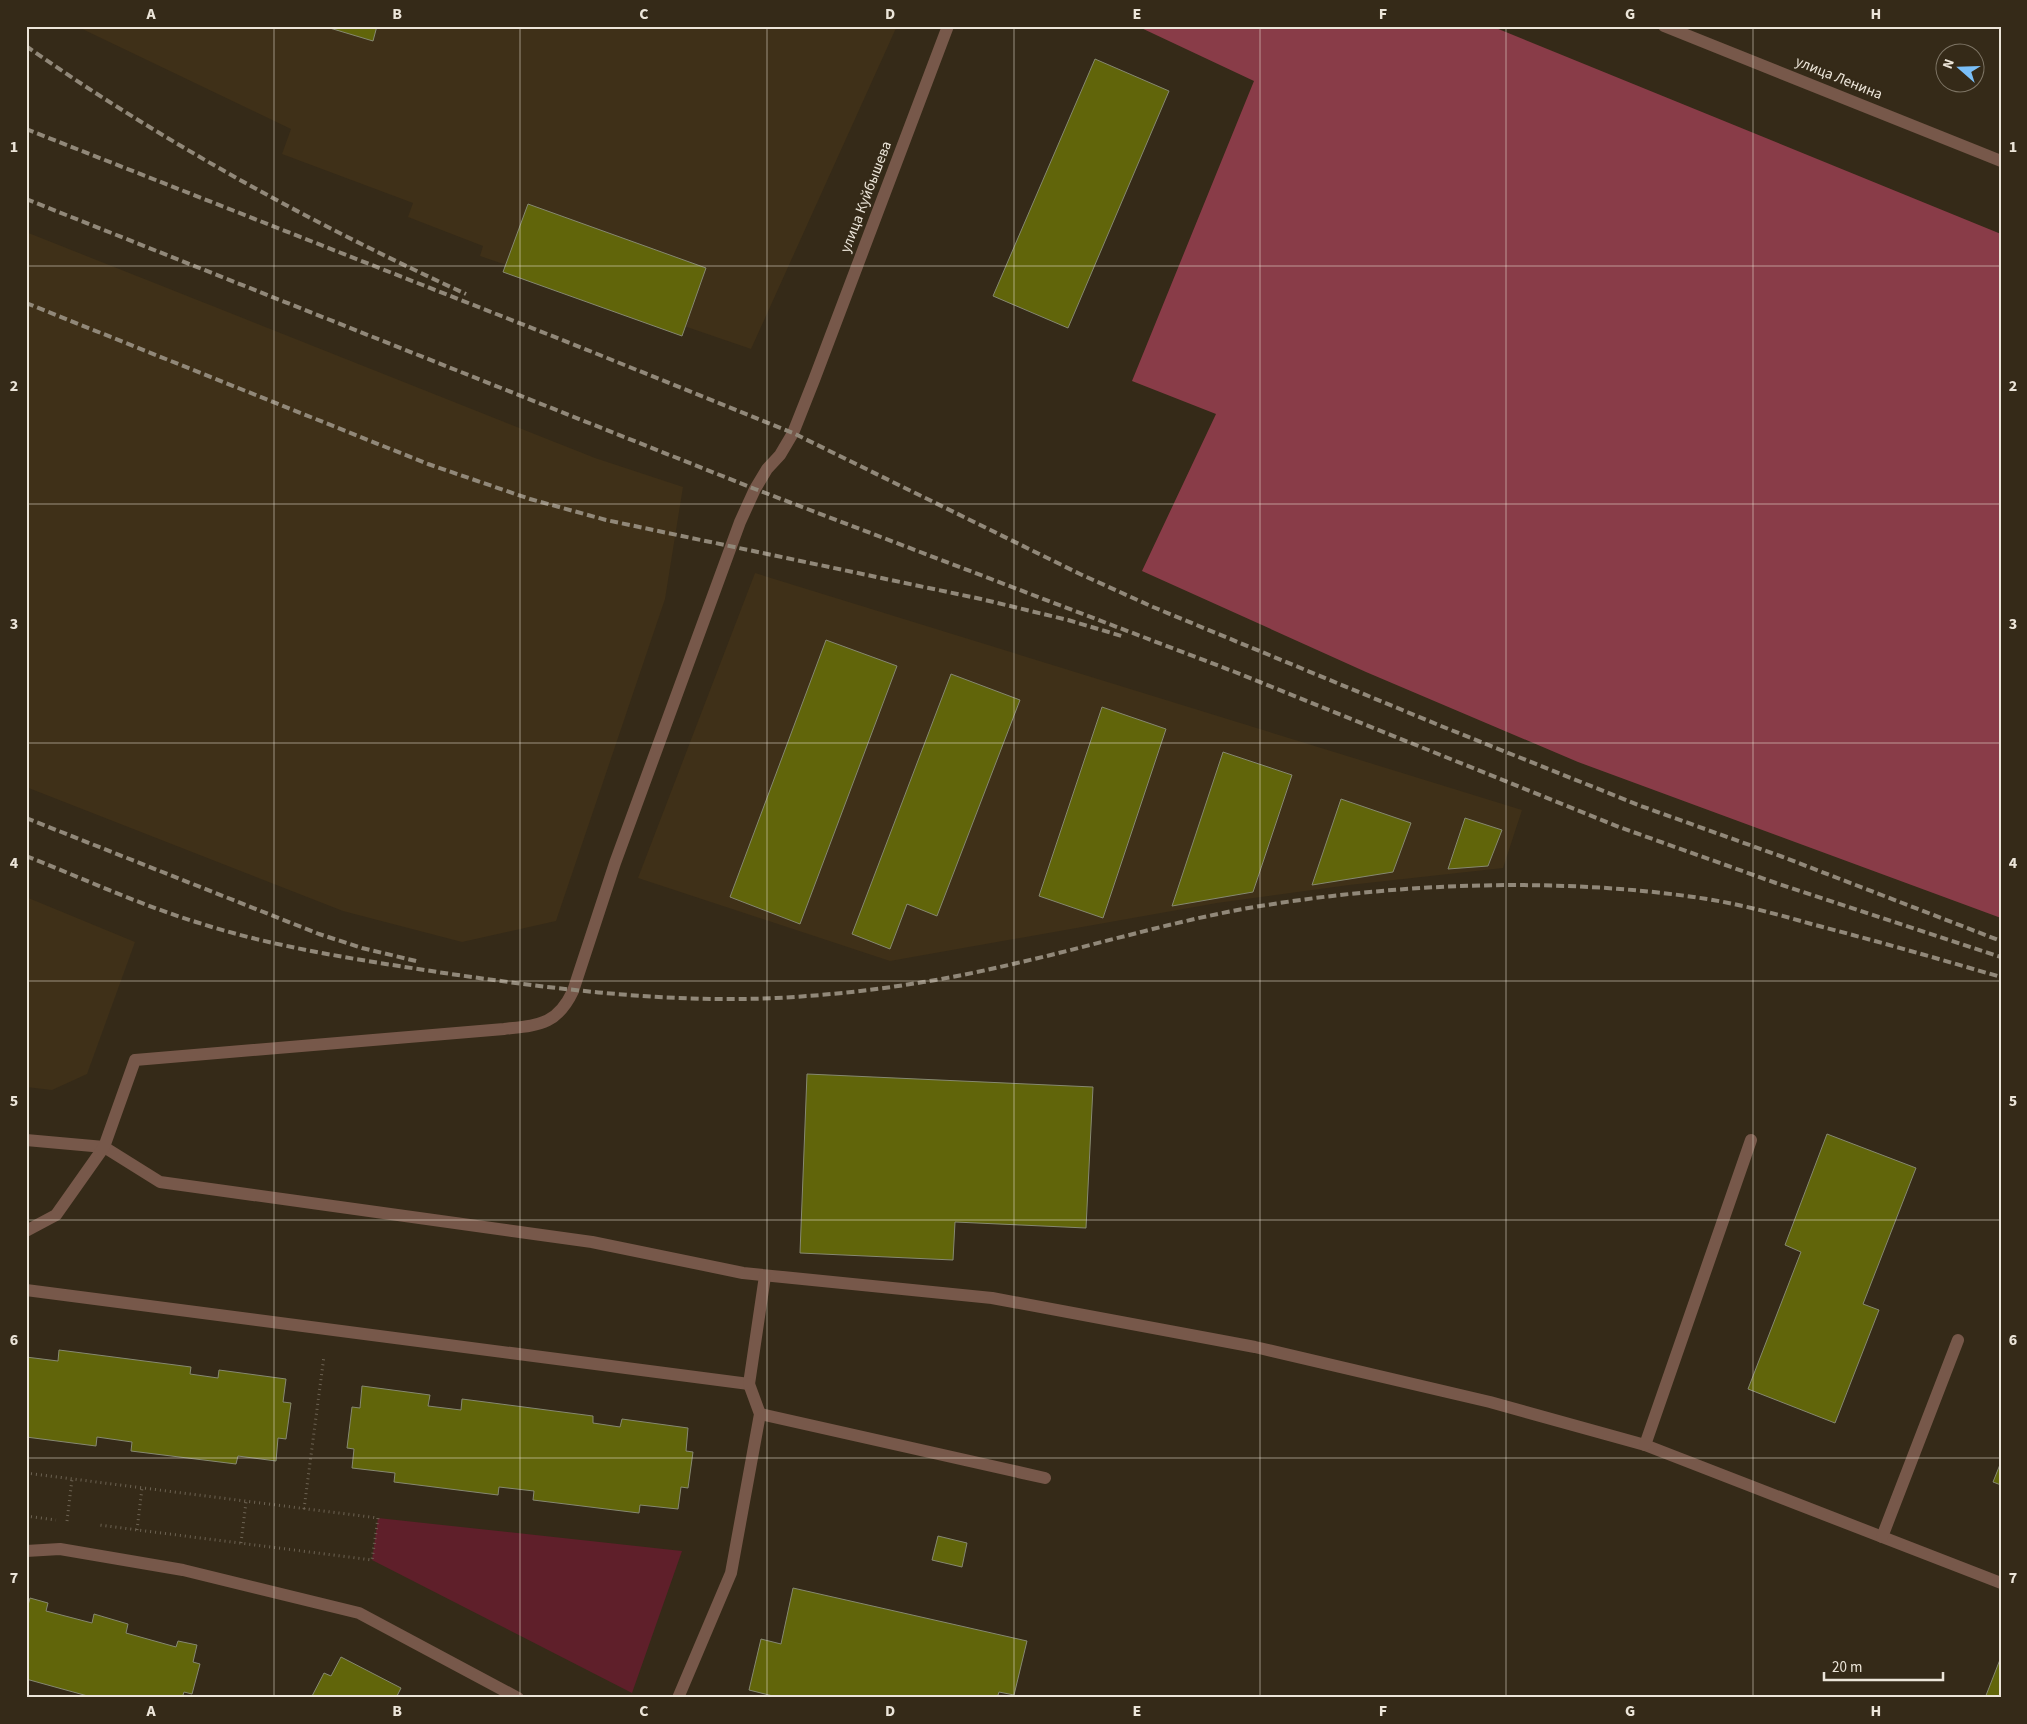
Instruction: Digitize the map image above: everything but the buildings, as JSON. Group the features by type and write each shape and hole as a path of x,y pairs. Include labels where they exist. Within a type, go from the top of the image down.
{"street":[{"name":"улица Куйбышева","path":"104,1147 135,1060 504,1029 540,1023 559,1013 566,1006 622,845 740,522 755,489 767,469 780,455 792,433 814,380 948,26"},
{"name":"улица Ленина","path":"1664,26 2001,161"},
{"path":"26,1140 104,1147 160,1182 592,1242 765,1276 992,1298 1255,1347 1490,1402 1645,1445 2001,1583"},
{"path":"1645,1445 1751,1140"},
{"path":"26,1231 56,1215 104,1147"},
{"path":"678,1698 731,1573 760,1414 749,1384 765,1276"},
{"path":"26,1290 749,1384"},
{"path":"1882,1537 1958,1340"},
{"path":"760,1414 1045,1478"},
{"path":"26,1551 60,1549 183,1570 359,1613 518,1698"}],"path":[{"path":"304,1509 328,1330"},
{"path":"26,1474 378,1518 372,1560 93,1525"},
{"path":"67,1521 72,1479"},
{"path":"137,1530 142,1488"},
{"path":"241,1543 246,1502"},
{"path":"26,1516 76,1522"}],"shaded area":[{"path":"76,26 897,26 751,349 480,256 483,246 408,217 413,203 282,154 291,129"},
{"path":"1137,26 1491,26 2001,234 2001,918 1578,762 1366,672 1142,571 1216,414 1132,381 1254,81"},
{"path":"26,232 595,458 683,487 665,599 556,921 462,942 343,911 26,787"},
{"path":"755,573 1522,810 1503,868 1349,885 1217,903 890,961 638,878"},
{"path":"26,897 135,942 87,1074 52,1090 26,1087"},
{"path":"378,1518 682,1551 632,1693 372,1560"}],"railway":[{"path":"26,46 131,116 240,180 352,239 466,294"},
{"path":"26,129 570,343 793,433 1080,574 1153,607 1441,726 1641,806 1783,857 2001,941"},
{"path":"26,199 755,489 1235,672 1619,827 1776,883 2001,957"},
{"path":"26,303 428,464 530,499 606,520 981,599 1068,620 1125,637"},
{"path":"26,818 319,934 362,948 420,962"},
{"path":"26,856 174,915 226,931 287,946 485,979 651,997 734,999 837,994 897,986 987,970 1186,921 1299,900 1416,888 1534,885 1593,887 1651,892 1735,904 2001,977"}]}
